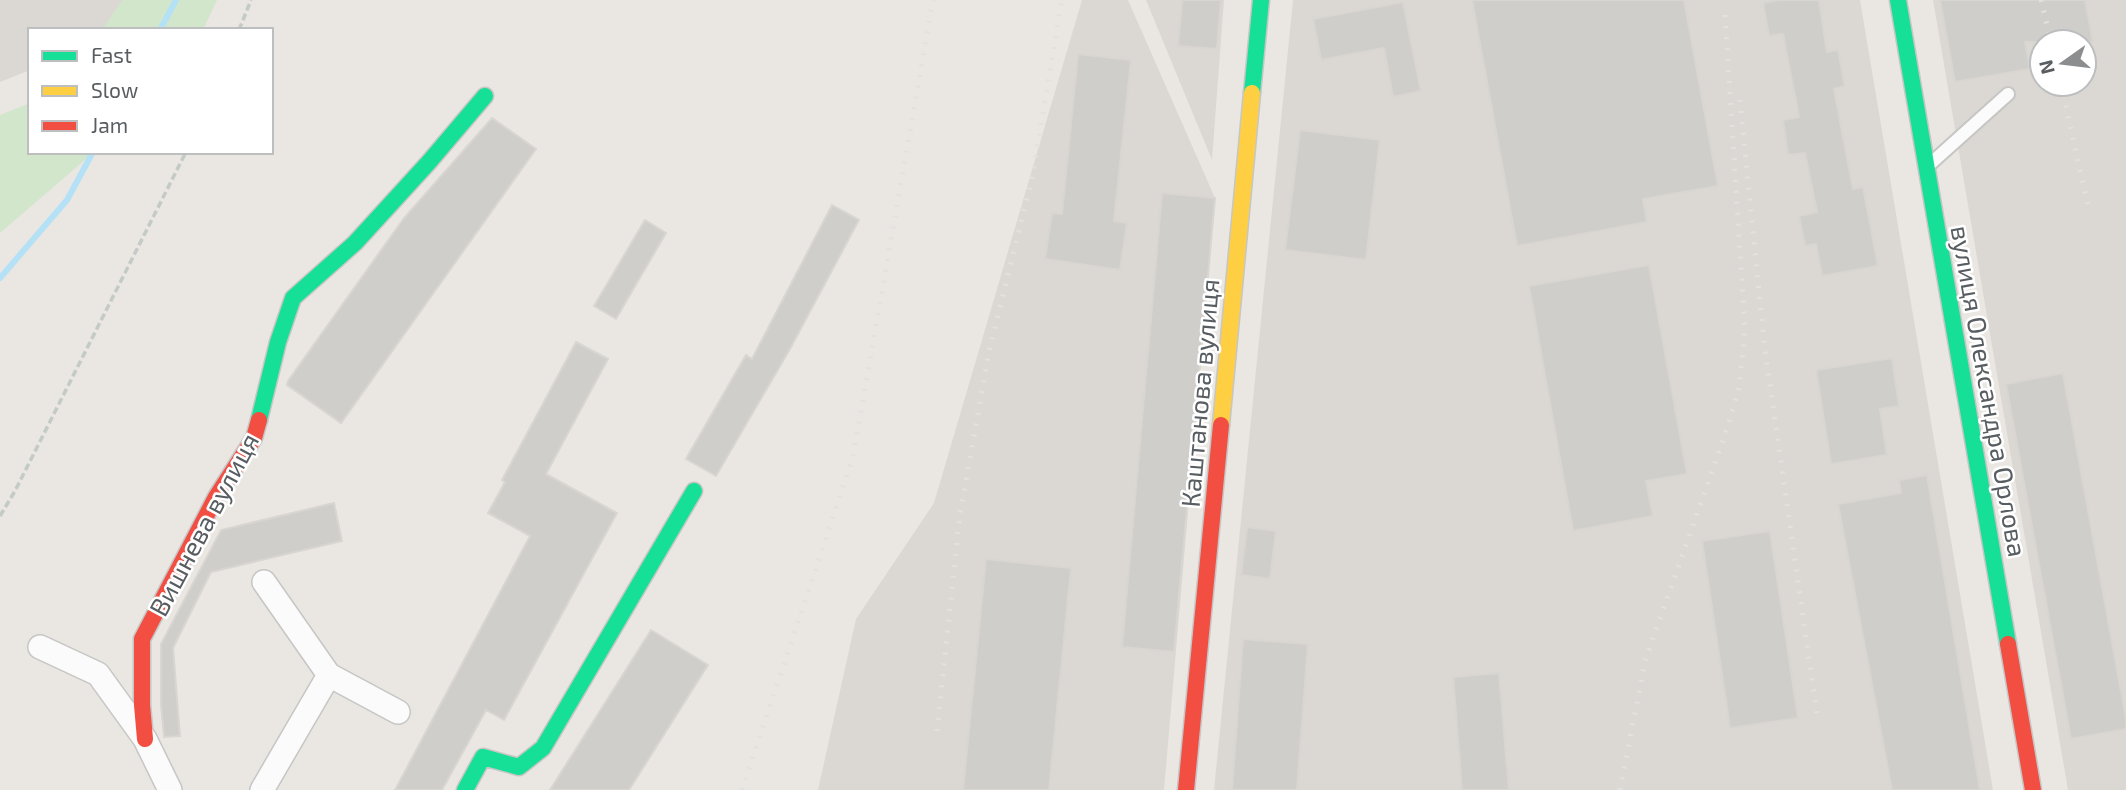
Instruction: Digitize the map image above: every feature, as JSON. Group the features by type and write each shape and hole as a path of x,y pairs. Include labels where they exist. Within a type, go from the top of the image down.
{"street":[{"name":"Каштанова вулиця","path":"1185,790 1261,0"},
{"name":"вулиця Олександра Орлова","path":"1898,0 2033,790"},
{"name":"Вишнева вулиця","path":"145,739 142,639 216,497 254,438 278,342 293,298 355,243 429,163 485,96"},
{"path":"465,790 483,757 519,767 543,748 694,491"},
{"path":"264,582 328,676 398,712"},
{"name":"Вишнева вулиця","path":"40,647 98,674 145,739 170,790"},
{"path":"262,790 328,676"}],"lane":[{"path":"1927,167 2008,94"}],"path":[{"path":"240,28 251,0"},
{"path":"0,516 185,154"}],"shaded area":[{"path":"0,0 126,0 112,28 28,28 28,71 0,82"},
{"path":"1082,0 1128,0 1215,198 1164,790 818,790 856,619 934,503"},
{"path":"1146,0 1224,0 1212,160"},
{"path":"1293,0 1860,0 1993,790 1214,790"},
{"path":"1933,0 2126,0 2126,790 2068,790"}],"green space":[{"path":"122,0 217,0 204,28 103,28"},
{"path":"28,104 28,154 92,154 0,233 0,115"}],"building":[{"path":"1182,0 1221,0 1217,49 1178,46"},
{"path":"1472,0 1684,0 1718,186 1643,199 1647,222 1517,246"},
{"path":"1779,0 1819,0 1827,52 1838,50 1845,86 1834,89 1853,189 1863,187 1878,266 1822,276 1816,244 1805,246 1799,216 1817,212 1805,153 1788,155 1783,120 1799,117 1783,34 1769,36 1763,3"},
{"path":"1940,0 2085,0 2090,28 2028,28 2028,42 2025,42 2028,69 1955,82"},
{"path":"1403,2 1421,91 1393,97 1384,48 1321,60 1313,19"},
{"path":"1078,54 1131,60 1114,221 1127,223 1120,270 1045,259 1052,213 1062,214"},
{"path":"492,118 536,149 341,423 287,385 288,381 404,218"},
{"path":"1300,130 1380,140 1366,260 1285,250"},
{"path":"1162,193 1215,198 1174,652 1122,647"},
{"path":"832,205 859,220 790,349 716,476 686,459 746,355 752,359"},
{"path":"645,220 666,233 616,319 594,306"},
{"path":"1649,265 1687,474 1646,481 1653,516 1573,531 1529,286"},
{"path":"576,342 608,359 546,474 617,513 504,720 486,710 442,790 395,790 530,536 488,513 505,482 502,480"},
{"path":"1892,358 1899,406 1880,409 1887,455 1831,464 1816,370"},
{"path":"2063,373 2126,719 2126,729 2071,739 2006,384"},
{"path":"1927,475 1980,790 1892,790 1838,504 1901,493 1899,480"},
{"path":"334,503 342,541 211,572 173,648 180,736 164,737 161,644 221,530"},
{"path":"1247,527 1276,531 1270,579 1241,575"},
{"path":"1770,531 1798,718 1730,728 1702,541"},
{"path":"986,559 1071,568 1049,790 963,790"},
{"path":"651,630 708,665 629,790 550,790"},
{"path":"1243,639 1308,644 1297,790 1232,790"},
{"path":"1499,673 1509,790 1462,790 1453,677"}],"waterway":[{"path":"161,28 176,0"},
{"path":"0,278 67,200 92,154"}],"railway":[{"path":"742,790 853,457 933,0"},
{"path":"937,731 960,514 989,352 1032,178 1062,0"},
{"path":"2041,0 2048,28"},
{"path":"1620,790 1645,661 1739,388 1745,330 1725,15"},
{"path":"2064,98 2089,210"},
{"path":"1740,100 1764,343 1818,721"}],"traffic: fast":[{"path":"1252,93 1261,0"},
{"path":"1898,0 2008,644"},
{"path":"259,420 278,342 293,298 355,243 485,96"},
{"path":"465,790 483,757 519,767 543,748 694,491"}],"traffic: slow":[{"path":"1221,425 1252,93"}],"traffic: jam":[{"path":"145,739 142,639 216,497 254,438 259,420"},
{"path":"1186,790 1221,425"},
{"path":"2008,644 2033,790"}]}
